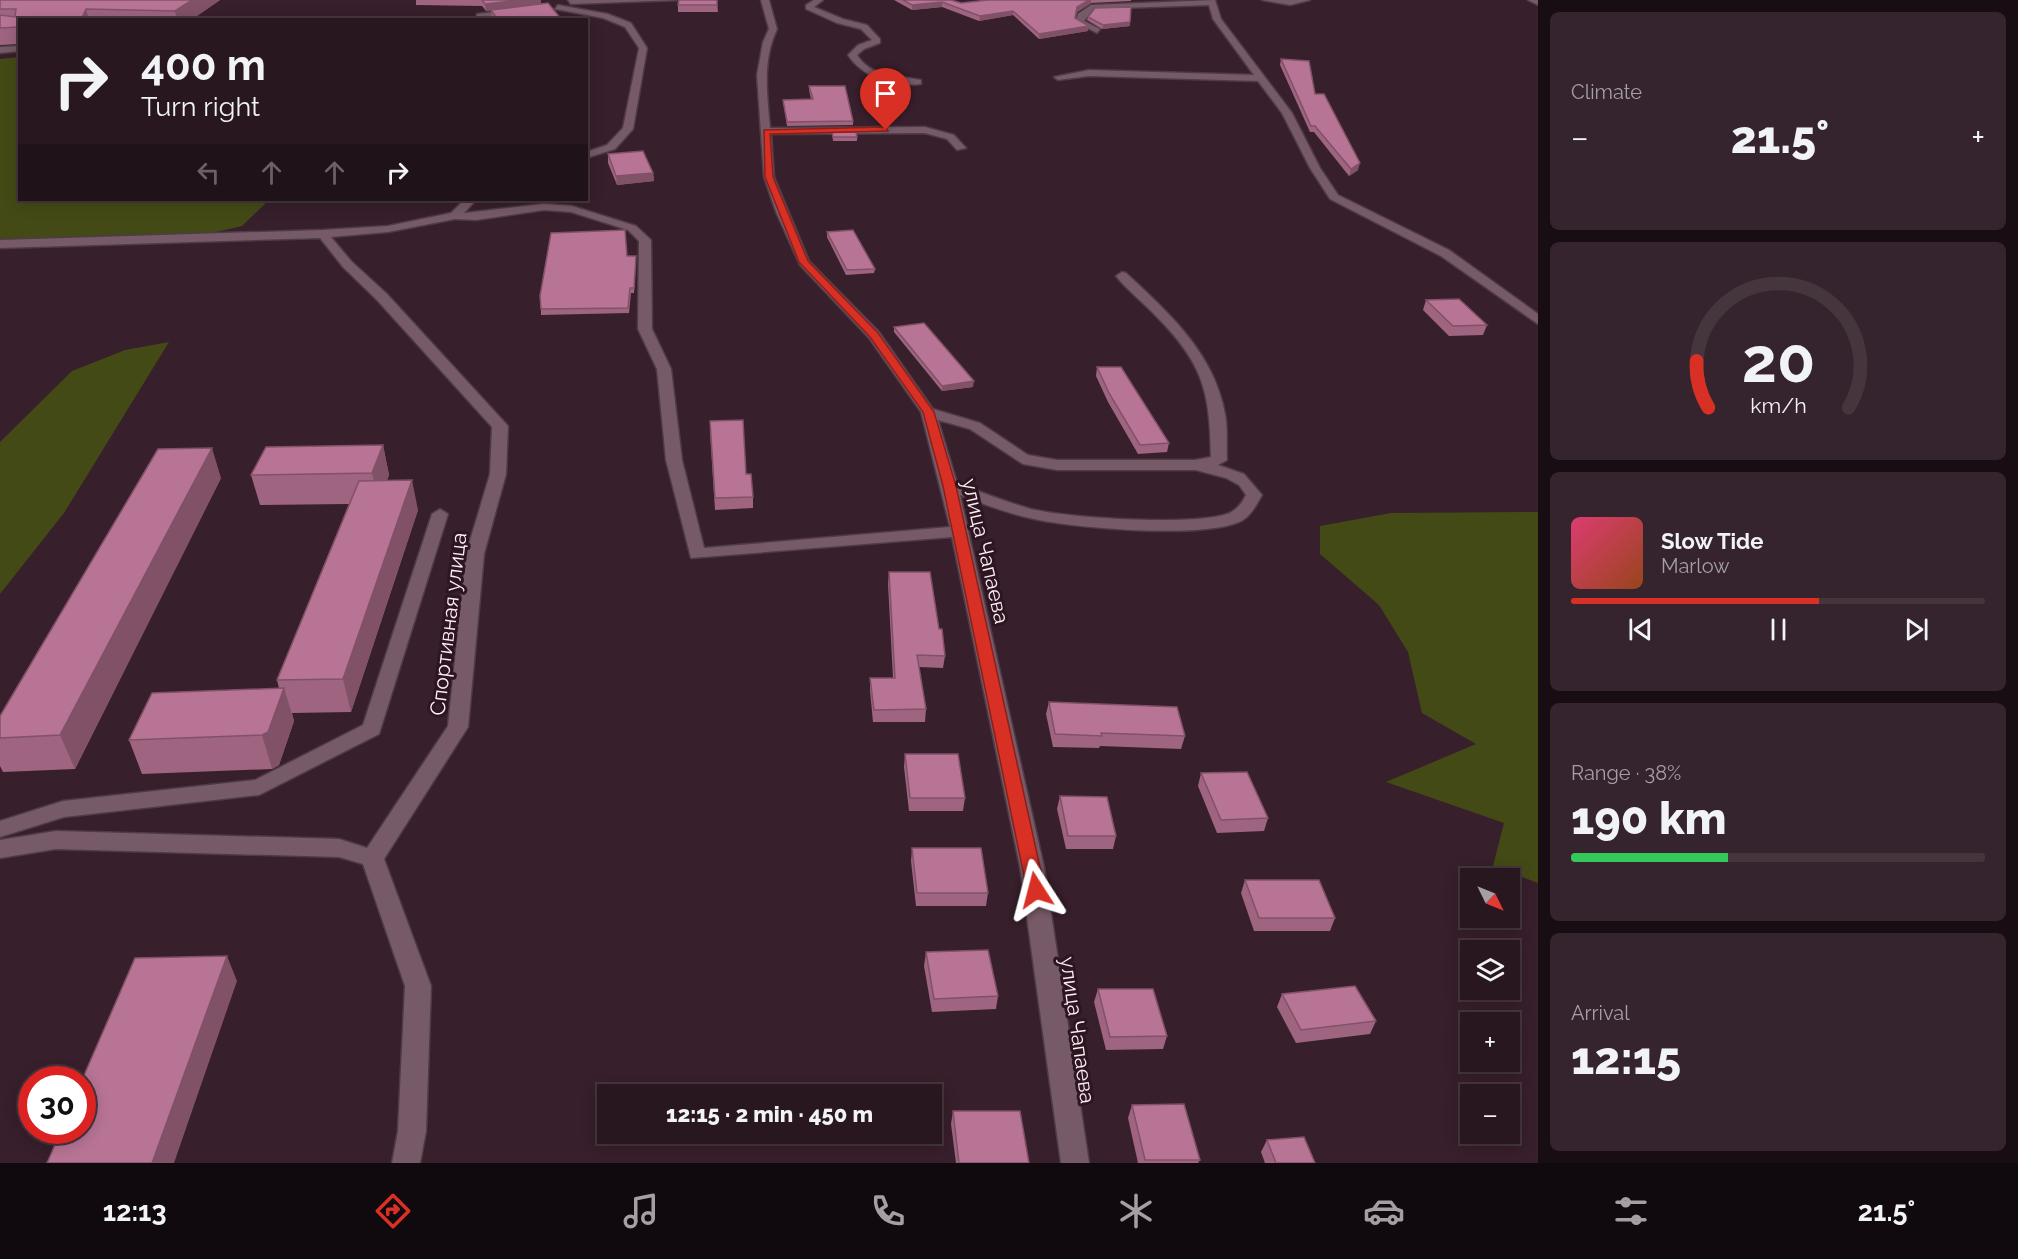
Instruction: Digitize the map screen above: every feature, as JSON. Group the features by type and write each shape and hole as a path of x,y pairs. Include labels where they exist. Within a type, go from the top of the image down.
{"street":[{"path":"547,8 560,3 675,0"},
{"name":"улица Чапаева","path":"765,0 773,29 767,42 761,75 769,177 804,262 874,335 928,412 950,486 1032,867 1075,1163"},
{"path":"819,0 809,7 840,21 864,27 877,41 861,47 852,56 858,68 880,78 918,82"},
{"path":"1266,0 1290,3 1306,0"},
{"path":"1532,0 1538,3"},
{"path":"1097,31 1080,22 1081,16 1091,7 1211,2 1217,20 1287,113 1315,168 1334,197 1445,253 1538,320"},
{"path":"560,3 628,25 643,48 628,129 611,147 588,154"},
{"path":"480,18 480,16 524,10"},
{"path":"0,50 18,48"},
{"path":"1058,77 1089,73 1262,78"},
{"path":"766,131 925,130 957,141 961,148"},
{"path":"455,216 469,201"},
{"path":"0,244 323,234 388,229 455,216 476,218 544,207 572,209 632,228 645,240 645,329 664,369 674,460 697,554 959,531"},
{"name":"Спортивная улица","path":"323,234 346,264 382,297 438,361 500,426 498,474 475,554 458,727 372,858"},
{"path":"928,412 975,426 1023,459 1057,465 1195,465 1219,460 1218,415 1210,385 1185,336 1122,276"},
{"path":"950,486 1034,514 1078,519 1209,523 1235,517 1248,506 1254,495 1248,483 1236,474 1195,465"},
{"path":"0,829 63,809 259,787 372,729 440,514"},
{"path":"0,849 56,840 104,841 339,848 372,858 418,986 412,1131 406,1163"}],"green space":[{"path":"18,57 18,201 268,201 242,226 216,232 143,237 0,239 0,59"},
{"path":"169,342 64,513 0,594 0,442 72,371 125,350"},
{"path":"1538,512 1538,883 1520,876 1520,868 1493,866 1504,823 1386,782 1476,744 1422,713 1408,652 1379,605 1320,554 1320,526 1391,513"}],"building":[{"path":"0,0 192,0 175,11 86,9 82,18 18,18 18,27 0,28 0,15 15,17 16,9 0,9"},
{"path":"482,0 523,0 485,4"},
{"path":"679,0 717,0 717,5 678,5"},
{"path":"903,0 951,0 961,3 988,0 1089,0 1077,7 1075,18 1089,26 1039,34 1013,11 980,16 942,2 912,5"},
{"path":"548,3 560,18 497,18 491,10"},
{"path":"1131,7 1130,22 1103,25 1088,17 1095,8"},
{"path":"1281,59 1309,61 1315,94 1324,94 1360,163 1351,169 1315,126 1311,126"},
{"path":"809,86 845,86 853,121 787,122 783,100 813,99"},
{"path":"832,132 856,132 857,137 833,137"},
{"path":"643,151 653,173 616,176 608,154"},
{"path":"625,230 627,256 636,256 634,288 630,288 628,308 541,309 540,296 551,233"},
{"path":"853,230 875,269 847,270 827,232"},
{"path":"1459,299 1487,325 1453,326 1426,300"},
{"path":"924,323 974,381 942,386 894,327"},
{"path":"1097,367 1121,367 1169,443 1140,445 1109,393"},
{"path":"743,420 746,474 751,474 753,497 715,498 710,421"},
{"path":"383,445 372,473 251,475 266,447"},
{"path":"212,448 60,735 0,738 0,716 158,449"},
{"path":"412,480 343,679 277,680 359,481"},
{"path":"889,572 930,572 945,656 917,655 926,709 874,710 870,678 895,678"},
{"path":"284,688 268,732 262,735 129,740 152,693"},
{"path":"1049,702 1177,707 1185,736 1055,734"},
{"path":"905,754 958,754 965,798 910,798"},
{"path":"1247,772 1268,818 1221,820 1201,773"},
{"path":"1060,796 1107,797 1116,836 1068,836"},
{"path":"912,848 981,848 988,893 917,893"},
{"path":"1245,880 1319,880 1335,918 1259,918"},
{"path":"988,950 998,996 934,999 926,952"},
{"path":"227,956 152,1163 47,1163 55,1144 96,1144 96,1066 88,1066 135,958"},
{"path":"1355,986 1376,1021 1301,1030 1282,994"},
{"path":"1098,989 1153,989 1167,1036 1110,1037"},
{"path":"1184,1104 1200,1160 1145,1160 1132,1105"},
{"path":"953,1111 1020,1111 1029,1163 959,1163"},
{"path":"1304,1137 1315,1163 1276,1163 1267,1140"}],"route":[{"path":"886,130 766,131 769,177 804,262 874,335 928,412 950,486 1036,890"}]}
